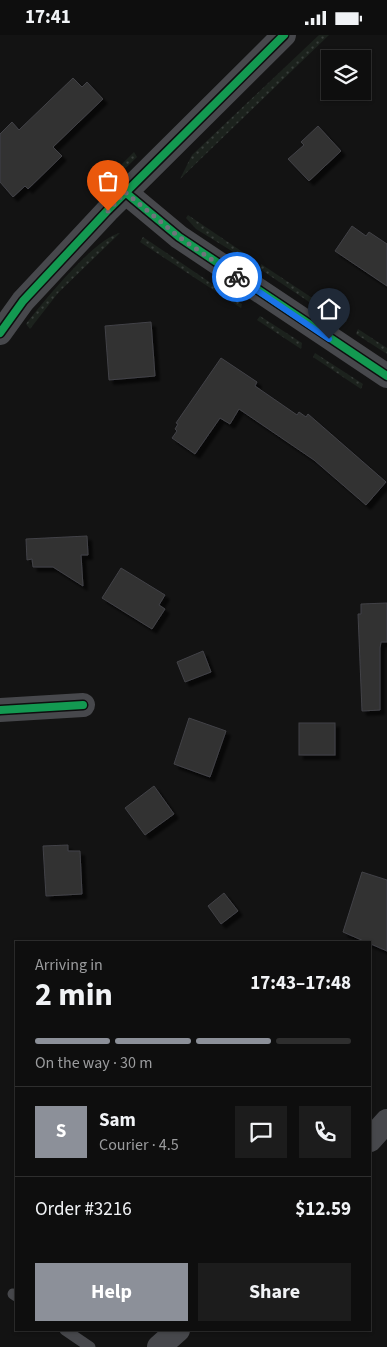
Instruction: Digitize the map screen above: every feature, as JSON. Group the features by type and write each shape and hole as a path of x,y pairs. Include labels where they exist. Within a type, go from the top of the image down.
{"street":[{"path":"0,333 23,301 125,192 284,35"},
{"path":"125,192 179,237 387,376"},
{"path":"0,710 83,705"},
{"path":"371,1139 387,1121"}],"lane":[{"path":"67,1331 90,1347"}],"shaded area":[{"path":"319,35 329,35 180,179 192,155"},
{"path":"134,152 137,157 99,194 95,191"},
{"path":"188,215 250,257 248,261 196,229 186,218"},
{"path":"120,233 58,293 30,329 26,324 70,272 98,246 110,237"},
{"path":"143,237 242,304 241,308 140,242"},
{"path":"261,264 347,321 342,324 260,269"},
{"path":"260,316 302,343 301,349 257,320"},
{"path":"358,329 387,348 387,354 356,334"},
{"path":"315,353 363,384 361,389 313,357"}],"building":[{"path":"73,78 82,87 87,82 103,99 53,147 62,156 28,189 25,186 13,197 0,182 0,134 12,122 19,130"},
{"path":"318,126 341,151 309,181 288,159 304,145 301,142"},
{"path":"352,226 366,236 369,232 387,244 387,286 335,251"},
{"path":"151,322 155,376 109,380 105,326"},
{"path":"221,358 257,382 255,386 297,415 299,412 306,417 308,414 386,482 366,505 314,460 239,409 230,424 220,418 195,454 172,438 177,431 175,429 178,424 176,423"},
{"path":"87,536 88,555 81,555 83,586 53,567 33,567 32,559 27,560 26,539"},
{"path":"121,568 165,595 159,605 165,609 152,629 102,598"},
{"path":"387,603 387,642 381,642 380,648 380,710 362,711 358,614 361,614 361,604"},
{"path":"203,651 211,672 185,682 177,662"},
{"path":"189,718 226,731 210,777 174,764"},
{"path":"299,723 335,723 335,755 299,755"},
{"path":"154,786 174,814 145,835 125,808"},
{"path":"68,845 68,851 80,851 82,894 46,896 43,846"},
{"path":"362,872 387,880 387,951 371,944 371,941 364,941 343,932"},
{"path":"224,893 238,911 221,924 208,906"}],"cycle path":[{"path":"0,333 23,301 107,211 284,35"},
{"path":"125,192 179,237 387,376"},
{"path":"0,710 83,705"}],"way so far":[{"path":"108,211 125,192 179,237 237,277"}],"route":[{"path":"237,277 329,339"}]}
